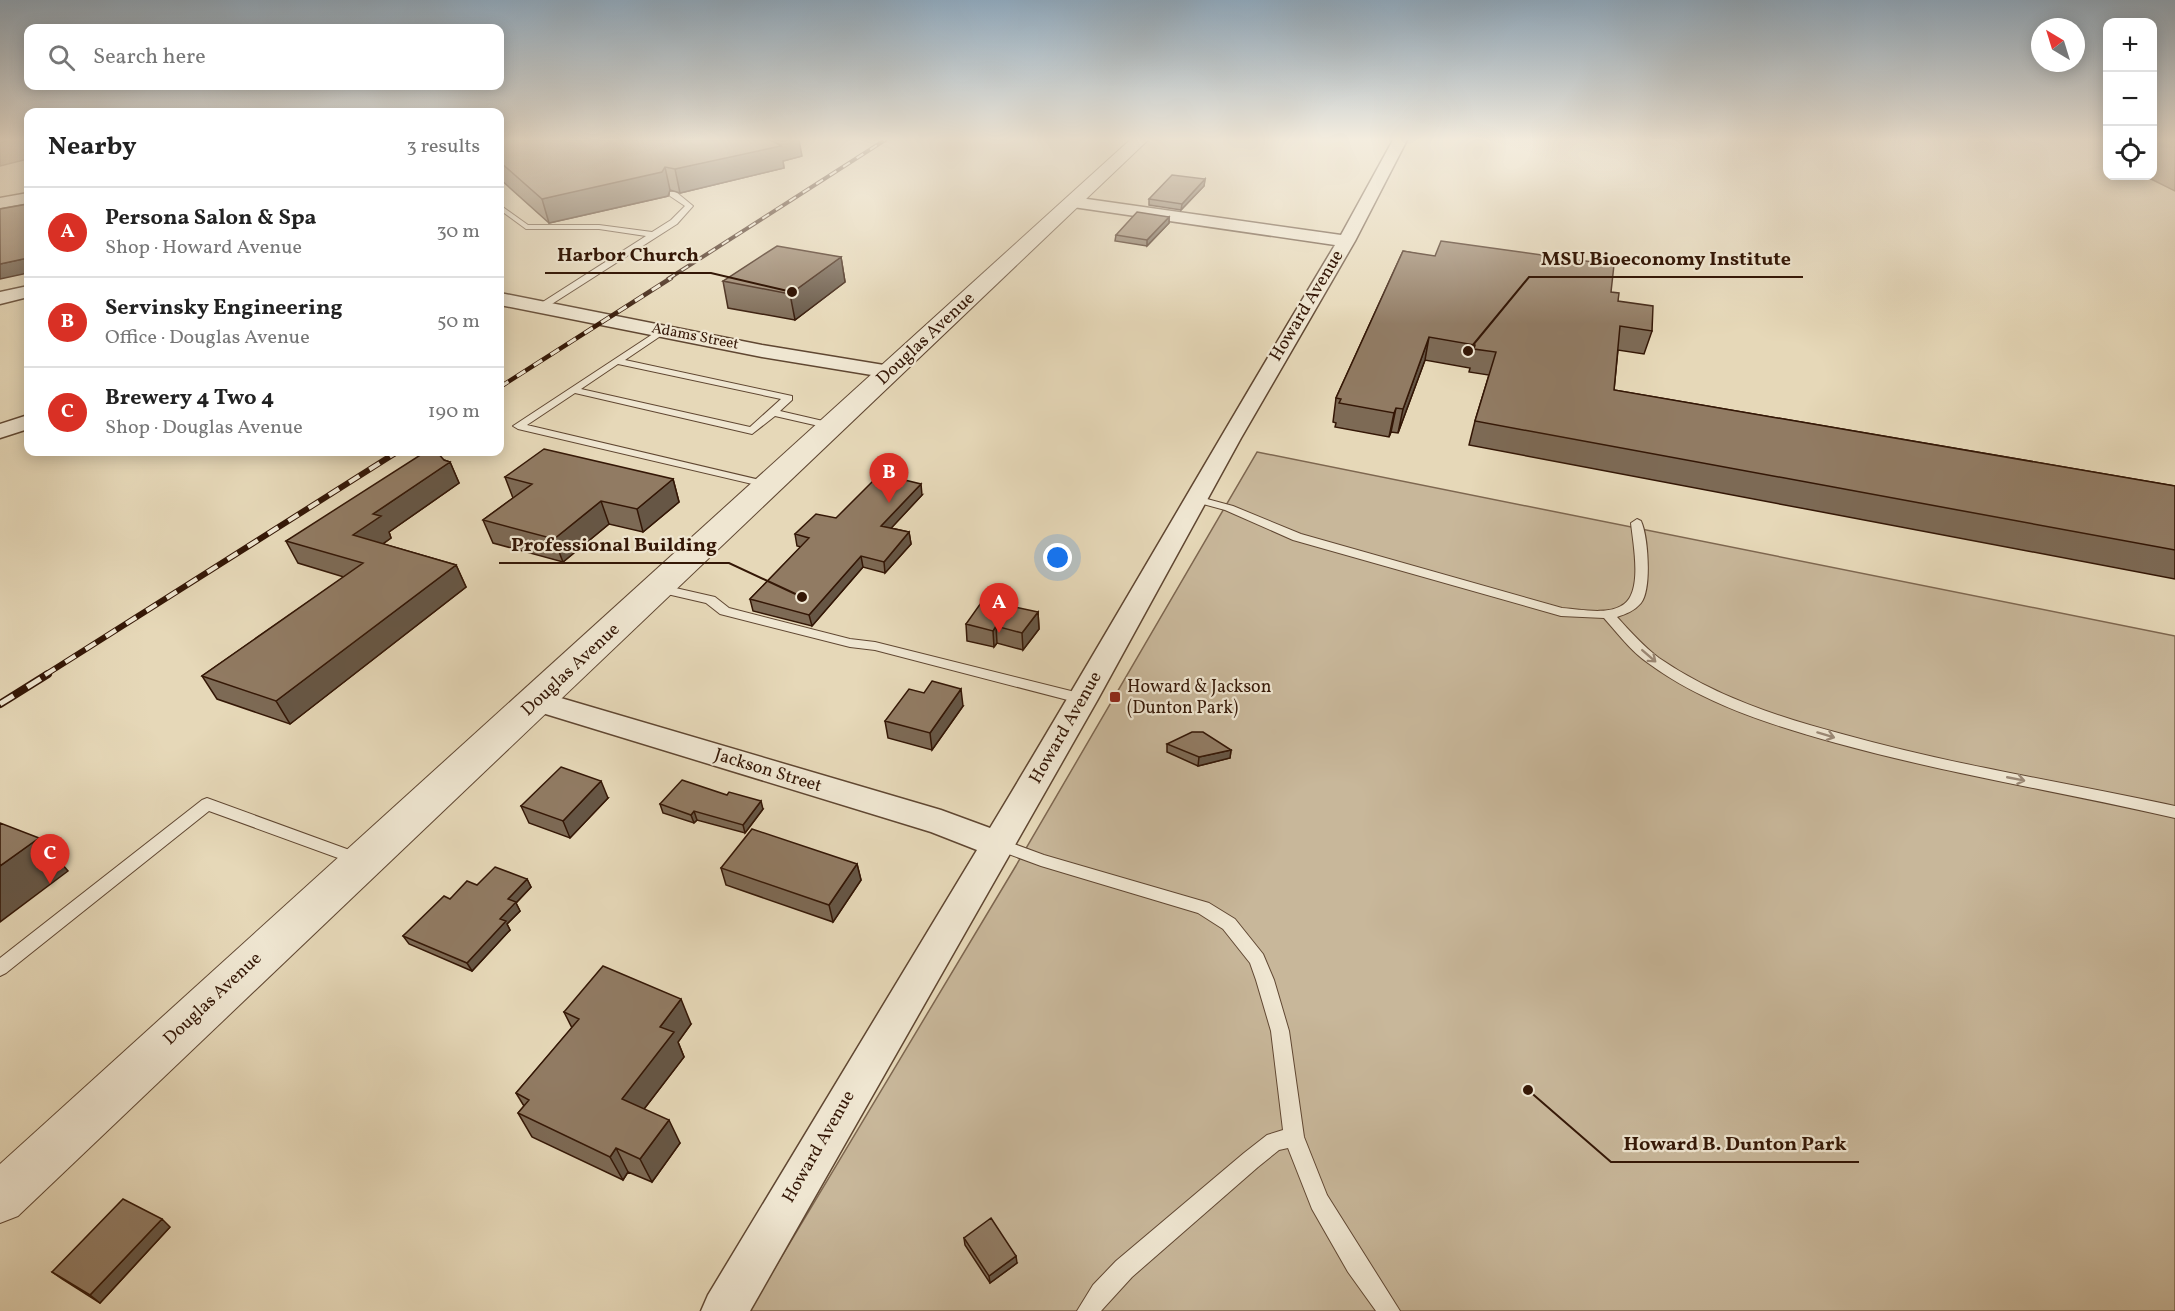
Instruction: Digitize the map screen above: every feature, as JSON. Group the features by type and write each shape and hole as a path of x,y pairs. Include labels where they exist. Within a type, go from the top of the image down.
{"street":[{"name":"Howard Avenue","path":"724,1311 1083,699 1367,201"},
{"path":"1073,202 1346,241"},
{"name":"Douglas Avenue","path":"0,1198 362,861 537,702 1073,202"},
{"path":"0,298 24,293"},
{"name":"Adams Street","path":"504,300 890,372"},
{"path":"0,431 24,423"},
{"name":"Jackson Street","path":"537,702 941,823 998,844"}],"lane":[{"path":"541,307 674,222 688,206 682,201"},
{"path":"504,210 526,227 599,227 653,235"},
{"path":"662,331 518,426 769,485"},
{"path":"573,390 752,431 788,398 617,361"},
{"path":"773,412 832,426"},
{"path":"1196,499 1229,508 1297,537 1561,612 1608,615 1624,611 1635,604 1640,593 1643,580 1637,523"},
{"path":"658,588 710,600 725,611 1083,699"},
{"path":"1608,615 1650,658 1676,676 1743,709 1911,759 2175,812"},
{"path":"0,968 207,804 362,861"},
{"path":"998,844 1041,860 1203,908 1229,924 1257,959 1265,980 1280,1031 1294,1137 1319,1202 1356,1264 1389,1311"},
{"path":"1088,1311 1101,1293 1124,1269 1251,1160 1274,1142 1294,1137"}],"shaded area":[{"path":"1257,452 2175,636 2175,1311 749,1311 1014,869"}],"building":[{"path":"1163,201 1185,201 1182,204"},
{"path":"24,205 24,259 0,264 0,209"},
{"path":"1137,212 1169,217 1147,240 1116,235"},
{"path":"1441,241 1614,265 1611,292 1619,293 1618,301 1653,306 1652,331 1620,326 1614,390 2175,486 2175,550 1475,421 1496,352 1474,349 1475,345 1429,337 1403,409 1396,408 1394,413 1339,403 1341,399 1336,398 1403,251 1435,256"},
{"path":"777,246 841,257 790,294 723,281"},
{"path":"544,449 673,479 637,509 601,501 554,539 483,520 532,484 505,477"},
{"path":"419,456 440,456 450,462 373,514 381,516 353,535 456,565 276,701 202,676 363,563 286,541"},
{"path":"880,474 921,484 881,526 909,532 884,562 861,556 809,615 750,599 809,538 795,534 816,514 836,518"},
{"path":"983,600 1038,612 1022,633 996,626 993,631 966,624"},
{"path":"932,681 961,689 930,733 885,721 909,689 924,693"},
{"path":"1192,732 1203,732 1231,750 1199,757 1167,744"},
{"path":"561,767 601,781 563,821 521,806"},
{"path":"682,780 727,795 729,792 761,801 743,825 694,811 691,815 660,804"},
{"path":"0,823 39,838 0,866"},
{"path":"752,829 857,864 829,905 721,868"},
{"path":"495,867 527,879 508,899 516,902 500,919 506,921 467,963 403,936 444,896 450,899 467,881 477,885"},
{"path":"603,966 681,999 660,1027 674,1032 622,1099 669,1120 640,1159 616,1148 610,1157 518,1113 529,1100 516,1093 579,1019 564,1012"},
{"path":"123,1199 162,1219 90,1295 52,1272"},
{"path":"991,1218 1016,1256 989,1276 964,1238"}],"railway":[{"path":"668,279 789,201"},
{"path":"504,384 671,278"},
{"path":"45,675 391,456"},
{"path":"0,704 48,674"}],"place":[{"name":"Harbor Church","path":"792,292"},
{"name":"MSU Bioeconomy Institute","path":"1468,351"},
{"name":"Servinsky Engineering","path":"889,503"},
{"name":"Professional Building","path":"802,597"},
{"name":"Persona Salon & Spa","path":"999,633"},
{"name":"Howard & Jackson (Dunton Park)","path":"1115,697"},
{"name":"Brewery 4 Two 4","path":"50,884"},
{"name":"Howard B. Dunton Park","path":"1528,1090"}]}
